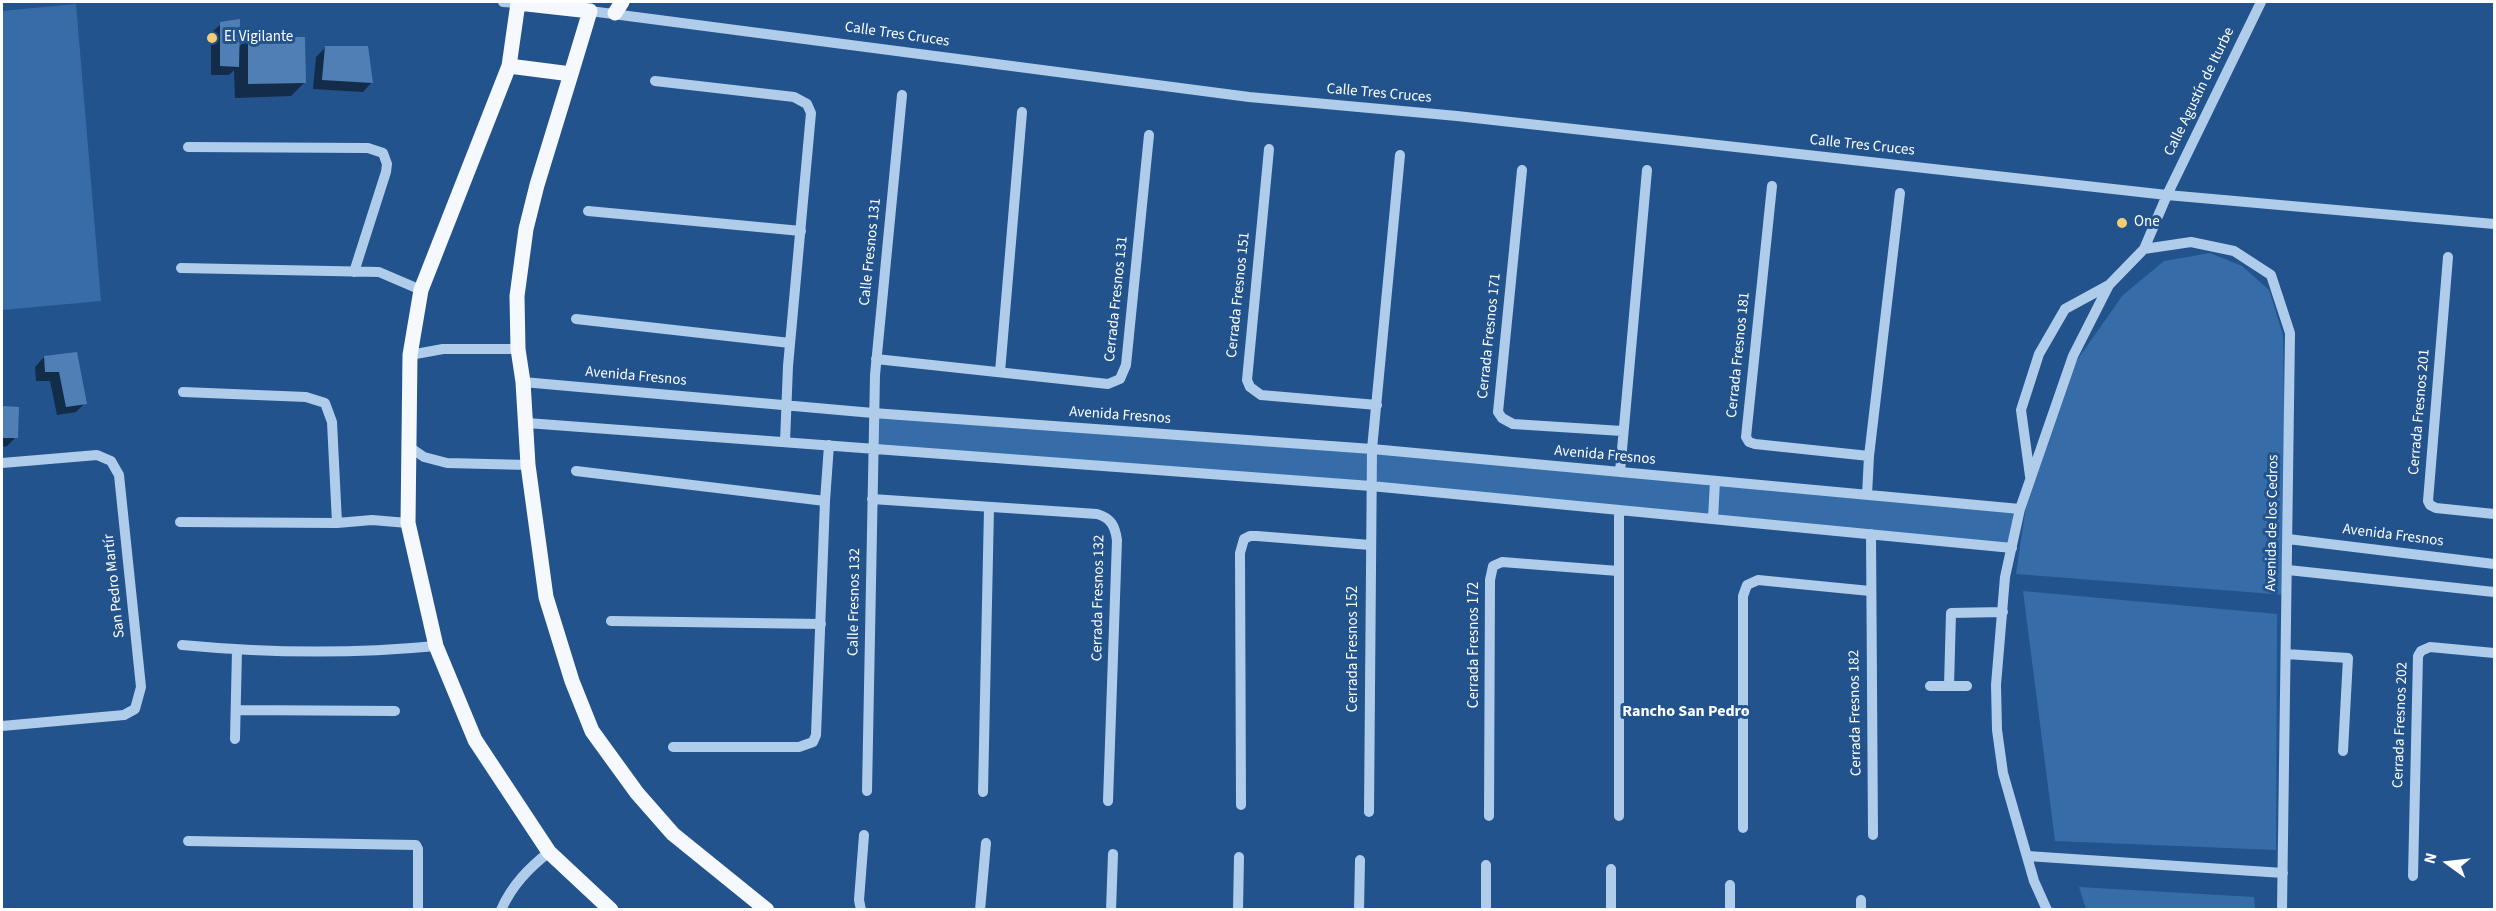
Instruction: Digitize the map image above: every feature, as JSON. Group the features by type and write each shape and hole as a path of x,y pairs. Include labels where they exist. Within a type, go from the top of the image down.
{"main road":[{"path":"611,909 549,852 475,740 436,646 408,523 410,355 421,290 509,66 510,2 590,11 552,129 526,229 517,296 518,349 527,423 528,465 546,597 572,681 592,731 637,793 673,834 767,909"},
{"path":"509,66 571,74"}],"street":[{"name":"Calle Agustín de Iturbe","path":"2167,195 2261,2"},
{"name":"Calle Tres Cruces","path":"590,11 618,7 1249,97 1457,116 2167,195 2494,224"},
{"path":"655,81 794,97 807,104 812,121 790,343 785,441"},
{"name":"Calle Fresnos 131","path":"873,412 876,359 902,95"},
{"path":"1000,372 1022,112"},
{"name":"Cerrada Fresnos 131","path":"876,359 1108,384 1120,379 1124,373 1149,135"},
{"path":"188,147 368,148 383,153 387,164 386,172 354,272"},
{"name":"Cerrada Fresnos 151","path":"1269,149 1247,380 1250,387 1261,395 1377,405"},
{"path":"1371,486 1372,449 1401,155"},
{"name":"Cerrada Fresnos 171","path":"1522,170 1498,412 1502,418 1513,424 1622,431"},
{"path":"1620,472 1647,170"},
{"name":"Cerrada Fresnos 181","path":"1772,186 1746,437 1749,442 1755,444 1869,456"},
{"path":"1868,495 1869,456 1900,193"},
{"path":"2030,478 2021,410 2039,354 2065,309 2109,285 2144,249 2167,195"},
{"path":"588,211 801,231"},
{"name":"Avenida de los Cedros","path":"2144,249 2191,242 2234,251 2271,275 2290,333 2282,909"},
{"name":"Cerrada Fresnos 201","path":"2448,256 2428,501 2436,508 2494,514"},
{"path":"181,268 379,272 421,290"},
{"path":"2047,909 2027,856 2003,773 1997,729 1996,685 2005,577 2020,509 2073,356 2109,285"},
{"path":"576,319 790,343"},
{"path":"410,355 443,349 478,347 518,349"},
{"name":"Avenida Fresnos","path":"523,382 873,412 1372,449 2020,509"},
{"path":"183,392 306,397 325,403 332,422 337,523"},
{"name":"Calle Fresnos 132","path":"867,791 873,412"},
{"path":"527,423 1371,486 2012,548"},
{"path":"673,747 799,747 813,742 818,728 825,501 829,445"},
{"path":"408,446 423,457 447,463 528,465"},
{"name":"San Pedro Martír","path":"2,463 97,456 111,461 119,475 141,687 135,709 124,715 2,726"},
{"path":"576,471 825,501"},
{"path":"1713,519 1715,481"},
{"name":"Cerrada Fresnos 152","path":"1369,812 1371,486"},
{"name":"Cerrada Fresnos 132","path":"872,499 1097,514 1111,521 1116,530 1117,540 1108,801"},
{"path":"983,792 988,508"},
{"path":"1619,510 1619,816"},
{"path":"180,522 337,523 372,520 408,523"},
{"name":"Cerrada Fresnos 182","path":"1871,534 1873,835"},
{"path":"1241,805 1240,553 1244,539 1257,536 1370,545"},
{"name":"Avenida Fresnos","path":"2288,539 2494,564"},
{"name":"Cerrada Fresnos 172","path":"1490,816 1490,580 1493,566 1502,562 1618,571"},
{"path":"2288,570 2494,592"},
{"path":"1743,828 1743,596 1747,585 1758,580 1870,591"},
{"path":"1949,686 1952,613 2003,612"},
{"path":"611,621 821,624"},
{"path":"182,645 237,650 387,651 436,646"},
{"name":"Cerrada Fresnos 202","path":"2413,876 2418,656 2421,651 2430,647 2494,653"},
{"path":"235,739 237,650"},
{"path":"2286,654 2348,658 2343,750"},
{"path":"1930,686 1967,686"},
{"path":"237,710 394,711"},
{"path":"861,909 859,900 864,835"},
{"path":"188,841 416,845 418,849 418,909"},
{"path":"980,909 986,843"},
{"path":"501,909 528,869 549,852"},
{"path":"1111,909 1113,854"},
{"path":"2027,856 2283,873"},
{"path":"1238,909 1239,857"},
{"path":"1359,909 1360,860"},
{"path":"1486,865 1486,909"},
{"path":"1611,869 1611,909"},
{"path":"1730,885 1730,909"}],"shaded area":[{"path":"76,4 101,301 2,310 2,11"},
{"path":"2210,253 2242,266 2269,290 2283,335 2286,595 2016,574 2026,506 2077,360 2123,295 2164,261"},
{"path":"873,413 1372,449 2020,509 2012,548 1371,486 872,449"},
{"path":"2023,591 2277,614 2276,850 2055,841"},
{"path":"2079,887 2254,897 2255,909 2086,909"}],"building":[{"path":"240,19 239,67 220,66 220,22"},
{"path":"248,36 305,37 306,83 248,84"},
{"path":"325,46 368,46 373,83 322,80"},
{"path":"77,352 87,404 66,407 59,372 45,372 44,356"},
{"path":"2,406 19,407 18,438 2,438"}],"place":[{"name":"El Vigilante","path":"212,38"},
{"name":"One","path":"2122,223"}],"district":[{"name":"Rancho San Pedro","path":"1686,712"}]}
